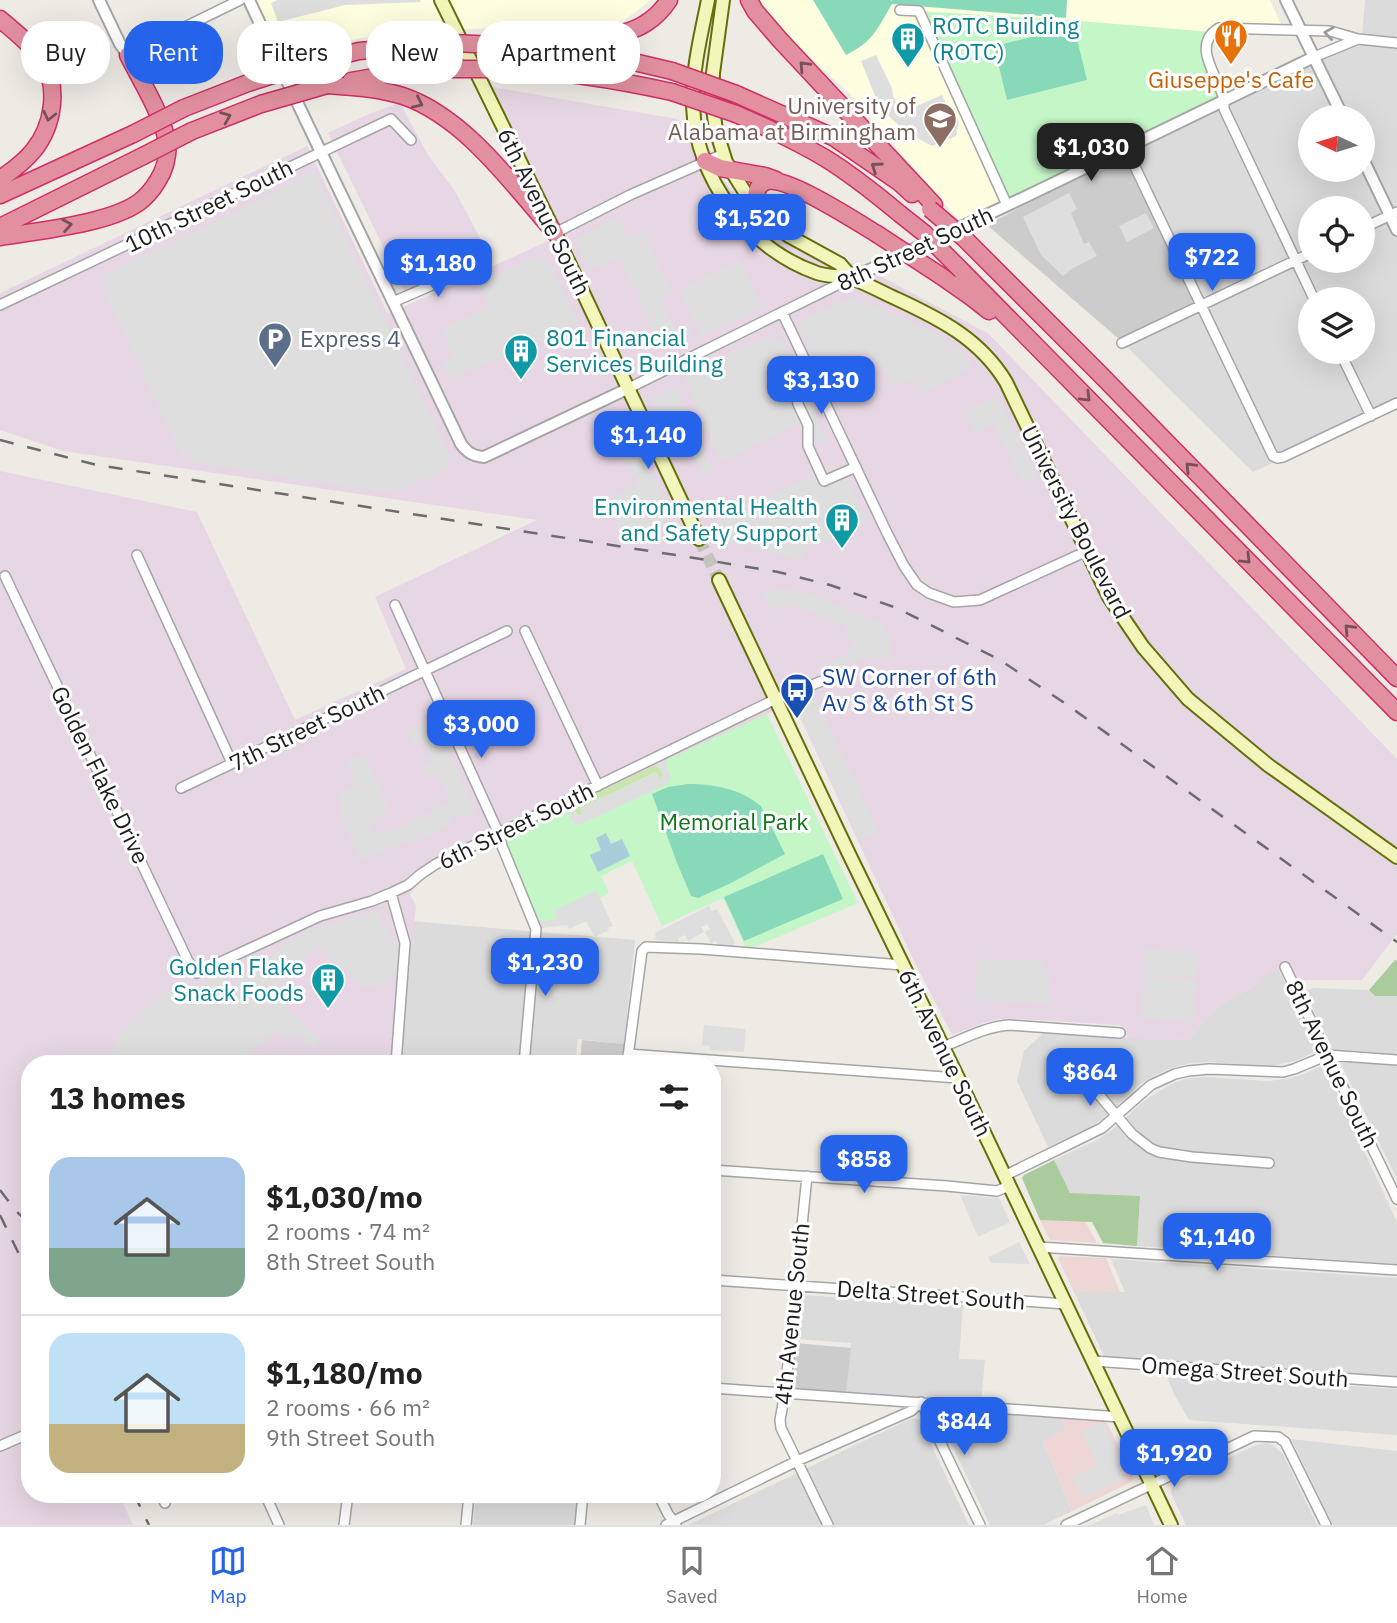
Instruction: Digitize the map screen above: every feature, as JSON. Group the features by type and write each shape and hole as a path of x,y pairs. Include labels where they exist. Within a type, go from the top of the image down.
{"highway":[{"path":"640,26 663,10 669,0"},
{"path":"749,0 780,40 932,207 1397,678"},
{"path":"0,19 30,45 42,61 49,76 52,98 48,123 40,142 29,156 0,179"},
{"path":"0,195 184,108 248,83 359,51 452,43 477,44"},
{"path":"640,64 672,71 736,94 832,137 932,207"},
{"path":"0,228 192,131 233,114 327,85 408,71 509,69 612,79 672,92 736,114 826,159 874,192 924,233 1397,712"},
{"path":"0,237 100,219 124,211 143,200 157,183 166,165 167,144 160,118 143,84"},
{"path":"327,85 376,89 404,96 430,108 465,134 555,233"},
{"path":"705,161 720,168 778,181 827,204 971,297 1057,367"},
{"path":"757,208 760,185 766,181 778,181"}],"main road":[{"name":"6th Avenue South","path":"441,0 555,233 699,539"},
{"name":"University Boulevard","path":"708,0 693,96 695,123 705,161 729,206 768,246 792,261 817,273 852,278 944,322 968,338 990,358 1013,395 1109,597 1143,647 1188,699 1268,765 1397,857"},
{"name":"University Boulevard","path":"723,0 712,88 713,116 730,170 739,186 766,219 789,236 840,264 852,278"},
{"name":"6th Avenue South","path":"719,580 1171,1525"}],"street":[{"path":"99,0 124,50"},
{"path":"197,21 240,0"},
{"path":"249,0 393,302 469,269"},
{"path":"1286,0 1337,105"},
{"path":"900,10 919,11 1007,205"},
{"path":"1308,287 1224,110 1224,101 1207,57 1211,33 1219,28 1330,32 1358,39 1397,43"},
{"name":"8th Street South","path":"393,302 461,444 474,456 484,457 1314,57 1358,39"},
{"name":"10th Street South","path":"0,306 391,119 411,140"},
{"path":"1126,148 1273,456 1283,457 1397,403"},
{"path":"555,233 723,154"},
{"path":"1376,182 1394,213 1397,230"},
{"path":"1375,222 1394,213"},
{"path":"1122,343 1298,259"},
{"path":"782,312 904,566 917,585 929,593 954,602 980,600 1087,551"},
{"path":"1346,364 1371,416"},
{"path":"814,379 798,387 796,391 808,425 808,446 814,461 824,481 856,467"},
{"path":"137,555 232,763"},
{"name":"Golden Flake Drive","path":"5,576 188,961 197,973"},
{"path":"396,605 499,834 536,929 525,1055"},
{"name":"7th Street South","path":"181,788 508,631"},
{"path":"525,631 598,786"},
{"name":"6th Street South","path":"197,973 320,916 391,893 408,885 436,864 776,699 835,676"},
{"path":"391,893 405,943 397,1055"},
{"path":"642,1055 628,1054 642,951 646,947 902,965"},
{"name":"8th Avenue South","path":"1285,967 1392,1179 1397,1199"},
{"path":"943,1047 981,1030 1010,1025 1120,1033"},
{"path":"721,1171 997,1191 1007,1181 1091,1134 1151,1085 1175,1074 1209,1069 1283,1072 1328,1055 1397,1060"},
{"path":"721,1060 958,1077"},
{"path":"1076,1079 1090,1084 1132,1133 1159,1152 1269,1163"},
{"name":"4th Avenue South","path":"807,1176 780,1424 828,1525"},
{"path":"1039,1247 1397,1270"},
{"name":"Delta Street South","path":"721,1281 1066,1304"},
{"name":"Omega Street South","path":"1093,1361 1397,1382"},
{"path":"721,1389 1120,1416"},
{"path":"721,1499 797,1461 911,1411 921,1402"},
{"path":"921,1402 980,1525"},
{"path":"1066,1525 1254,1436 1278,1437 1284,1442 1326,1525"},
{"path":"0,1446 21,1437"},
{"path":"269,1503 279,1525"},
{"path":"344,1525 347,1503"},
{"path":"466,1525 468,1503"},
{"path":"580,1525 582,1503"},
{"path":"662,1503 672,1524 714,1503"}],"shaded area":[{"path":"253,0 651,0 624,21 477,21 477,29 463,29 463,21 366,21 366,38 352,40 352,21 263,21"},
{"path":"278,0 421,2 345,5 282,21 278,21 271,3"},
{"path":"758,0 1270,0 1284,31 1219,28 1007,205 964,226 848,92 776,25"},
{"path":"1365,0 1397,0 1397,406 1253,472 1120,340 1130,150 1362,37"},
{"path":"876,55 892,88 893,97 903,112 942,95 948,108 954,108 959,122 956,136 932,146 906,132 880,108 861,61"},
{"path":"487,86 677,119 738,199 766,228 801,252 858,264 989,334 1397,759 1397,934 1362,980 1297,980 1289,963 1258,979 1259,983 1217,1007 1188,1040 1128,1038 1120,1025 1015,1019 983,1023 952,1035 914,961 793,702 426,875 410,894 416,906 401,1055 21,1055 21,1503 123,1503 133,1525 0,1525 0,471 197,512 295,720 406,669 375,597 537,520 63,451 0,430 0,293 307,146 388,314 561,235"},
{"path":"400,103 428,155 455,191 488,253 406,294 328,133"},
{"path":"1130,150 1201,300 1120,340 987,225"},
{"name":"Express 4","path":"314,171 451,458 445,462 449,468 401,491 397,486 394,494 191,462 192,454 189,453 182,457 101,286 107,282 103,275"},
{"path":"1069,193 1077,209 1071,213 1084,244 1089,242 1097,256 1063,276 1041,255 1023,217"},
{"path":"1146,213 1154,228 1127,242 1119,226"},
{"path":"617,217 628,237 643,230 672,291 662,296 661,300 675,330 688,324 691,334 661,349 618,258 589,271 575,239"},
{"path":"537,256 540,261 547,258 578,322 511,355 450,380 442,361 453,356 441,329 489,307 479,284"},
{"path":"739,260 762,307 701,337 678,290"},
{"path":"851,298 937,334 955,347 940,356 958,347 963,350 973,367 921,394 913,379 892,388 879,361 873,362 868,352 859,349 823,366 815,362 797,322"},
{"path":"769,336 773,342 782,339 828,442 821,446 803,422 721,462 684,376"},
{"path":"676,386 712,470 702,476 689,449 673,452 650,399"},
{"path":"997,395 1038,478 1023,485 993,424 975,433 964,412"},
{"path":"620,408 674,518 649,528 649,535 619,529 604,500 638,484 614,434 601,440 592,422"},
{"path":"842,466 867,523 815,547 812,543 801,560 715,539 709,525 819,472"},
{"path":"783,587 811,594 880,622 890,636 891,658 864,658 833,671 829,662 854,650 844,625 791,604 777,611 762,599 766,592"},
{"path":"807,697 816,700 879,832 860,840 798,709 801,700"},
{"path":"434,720 477,813 451,817 451,824 415,843 408,841 361,861 340,816 338,793 356,786 345,761 363,753 391,808 369,828 371,836 386,828 391,832 450,801 438,775 427,777 422,766 433,761 422,740 414,744 407,730"},
{"path":"668,759 666,764 671,777 667,784 579,825 573,823 566,811 562,810 576,803 574,810 580,816 580,808 657,772 662,778 659,767 654,766"},
{"path":"596,890 613,926 608,928 609,930 595,937 586,921 569,929 567,925 541,928 536,919 556,919 554,910"},
{"path":"709,906 712,911 717,909 735,943 729,948 715,946 716,941 711,943 705,932 710,929 707,924 701,927 704,932 688,941 685,935 678,938 680,943 653,939 656,937 655,933"},
{"path":"377,910 400,950 399,961 389,982 360,987 319,946 275,990 279,995 277,998 320,1042 312,1050 294,1032 286,1040 276,1030 248,1055 110,1055 121,1034 143,1010 162,995 187,982 190,982 193,988 218,976 233,984 244,973 249,978 285,942 310,930"},
{"path":"411,921 635,940 624,1044 578,1039 576,1055 399,1055"},
{"path":"1144,948 1199,953 1197,977 1142,974"},
{"path":"978,959 1044,962 1044,970 1050,970 1049,1005 974,1000"},
{"path":"1278,968 1316,1048 1315,1052 1295,1061 1271,1066 1208,1062 1174,1067 1138,1086 1103,1119 1089,1128 1048,1147 1017,1081 1024,1051 1042,1034 1188,1040 1217,1007 1259,983 1257,979"},
{"path":"1143,977 1197,979 1194,1022 1140,1019"},
{"path":"1314,988 1369,990 1376,996 1397,996 1397,1054 1333,1049 1304,991"},
{"path":"704,1025 746,1029 744,1052 711,1050 709,1046 702,1045"},
{"path":"582,1040 624,1044 623,1055 581,1055"},
{"path":"1340,1062 1397,1066 1397,1179"},
{"path":"1325,1067 1397,1222 1397,1264 1137,1246 1140,1196 1069,1193 1054,1160 1097,1140 1145,1100 1185,1079 1202,1077 1268,1081 1299,1076"},
{"path":"960,1195 999,1198 1010,1222 978,1237"},
{"path":"1040,1220 1085,1221 1097,1243 1050,1240"},
{"path":"1019,1242 1030,1264 991,1263 988,1257"},
{"path":"1058,1258 1106,1258 1120,1292 1073,1290"},
{"path":"1111,1259 1397,1278 1397,1377 1104,1356 1073,1290 1125,1292"},
{"path":"803,1295 963,1305 959,1359 985,1360 981,1402 846,1393 851,1343 795,1339 800,1298"},
{"path":"795,1343 851,1348 846,1393 791,1389"},
{"path":"1166,1374 1397,1389 1397,1435 1189,1420"},
{"path":"940,1409 1063,1418 1065,1430 1043,1441 1072,1511 1043,1525 990,1525 936,1412"},
{"path":"912,1418 919,1419 969,1525 688,1525"},
{"path":"1063,1418 1106,1421 1134,1479 1072,1511 1043,1440 1065,1430"},
{"path":"1103,1422 1126,1469 1121,1471 1125,1480 1082,1498 1072,1477 1097,1464 1081,1431"},
{"path":"1291,1439 1397,1451 1397,1525 1333,1525"},
{"path":"1256,1445 1273,1445 1283,1454 1317,1525 1186,1525 1171,1493 1173,1484"},
{"path":"475,1503 578,1503 576,1525 473,1525"},
{"path":"1146,1505 1154,1525 1090,1525 1117,1513 1118,1515"}],"green space":[{"path":"813,0 1067,0 1066,18 892,4 868,40 846,55"},
{"path":"919,11 1211,32 1207,45 1224,101 1007,205"},
{"path":"1074,27 1087,80 1007,100 994,46"},
{"name":"Memorial Park","path":"767,714 858,903 747,950 723,898 662,926 632,861 601,876 609,893 600,898 595,890 554,910 557,918 553,920 537,919 507,847 510,836 563,810 573,823 580,824 667,783 671,777 666,764 668,759"},
{"path":"654,766 659,767 662,778 656,772 581,808 581,816 577,815 574,807 576,803"},
{"path":"688,784 727,789 753,800 761,806 785,854 698,898 691,896 652,794 668,787"},
{"path":"823,854 843,899 744,941 724,897"},
{"path":"1395,960 1397,996 1375,996 1369,990"},
{"path":"1054,1160 1070,1193 1140,1196 1137,1246 1103,1243 1092,1222 1040,1220 1022,1178"}],"water":[{"path":"606,833 611,844 622,839 630,856 598,872 590,855 601,850 596,838"}],"tunnel":[{"path":"699,539 719,580"}],"railway":[{"path":"0,440 97,465 778,572 830,585 897,608 1000,660 1066,704 1397,942"},
{"path":"0,1190 21,1216"},
{"path":"0,1215 21,1258"},
{"path":"138,1503 149,1525"}],"place":[{"name":"Giuseppe's Cafe","path":"1231,66"},
{"name":"ROTC Building (ROTC)","path":"908,69"},
{"name":"University of Alabama at Birmingham","path":"940,149"},
{"name":"Express 4","path":"275,369"},
{"name":"801 Financial Services Building","path":"521,381"},
{"name":"Environmental Health and Safety Support","path":"842,550"},
{"name":"SW Corner of 6th Av S & 6th St S","path":"797,720"},
{"name":"Golden Flake Snack Foods","path":"328,1010"}]}
